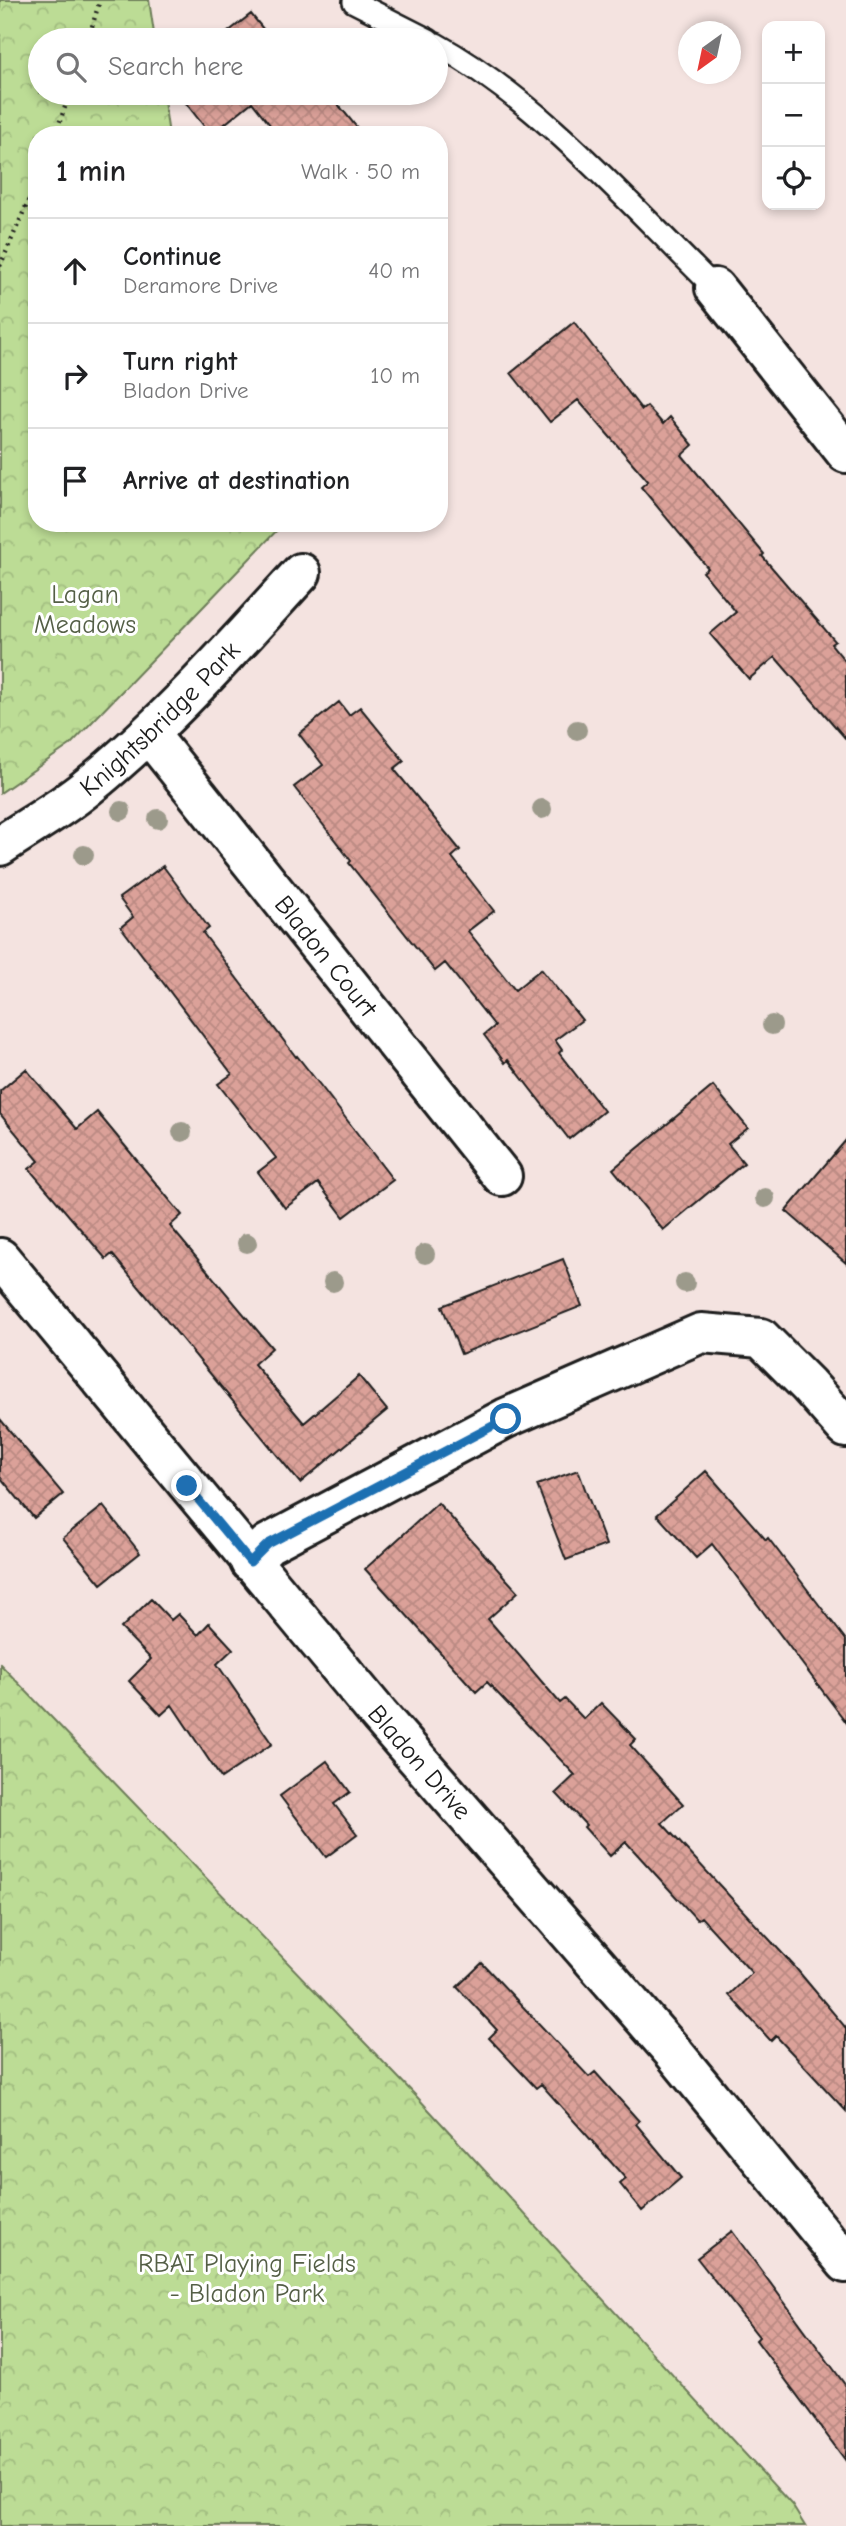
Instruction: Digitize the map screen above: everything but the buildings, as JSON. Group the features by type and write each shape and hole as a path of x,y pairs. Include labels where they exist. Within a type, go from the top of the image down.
{"street":[{"path":"715,288 846,453"},
{"name":"Knightsbridge Park","path":"0,846 83,791 149,734 301,573"},
{"name":"Bladon Court","path":"149,734 502,1176"},
{"name":"Bladon Drive","path":"0,1258 250,1562 379,1715 674,2053 846,2263"},
{"path":"250,1562 268,1544 506,1419 701,1333 761,1338 846,1428"}],"lane":[{"path":"354,2 405,28"},
{"path":"448,51 474,65 521,100 715,288"}],"path":[{"path":"92,28 100,0"},
{"path":"58,126 66,105"},
{"path":"0,265 28,201"}],"green space":[{"name":"Lagan Meadows","path":"0,0 149,0 153,28 28,28 28,105 165,105 168,126 28,126 28,532 275,532 70,745 0,793"},
{"name":"RBAI Playing Fields - Bladon Park","path":"0,1664 418,2098 792,2505 805,2526 0,2526"}],"route":[{"path":"187,1486 250,1562 268,1544 506,1419"}]}
